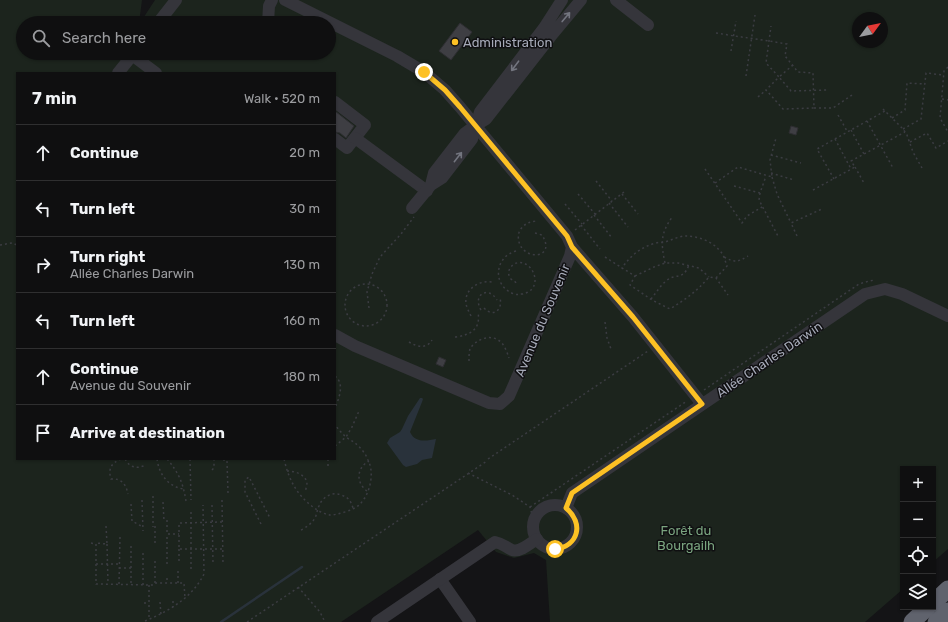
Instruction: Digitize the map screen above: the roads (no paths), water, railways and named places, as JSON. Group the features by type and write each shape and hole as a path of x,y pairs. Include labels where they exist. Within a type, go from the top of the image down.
{"highway":[{"path":"936,600 948,589"},
{"path":"912,622 925,610"},
{"path":"936,622 948,611"}],"street":[{"path":"163,16 176,0"},
{"path":"268,16 269,6 272,0"},
{"path":"285,0 317,16"},
{"path":"412,208 429,188 442,178 472,139 480,112 544,28 562,0"},
{"path":"476,125 486,119 581,0"},
{"path":"616,0 648,25"},
{"path":"336,26 397,56 424,72 445,90 476,125 569,242 656,345 702,404"},
{"path":"119,72 128,60"},
{"path":"140,60 155,72"},
{"path":"336,103 365,125 347,148 336,140"},
{"path":"355,138 429,188"},
{"name":"Avenue du Souvenir","path":"336,336 355,346 489,403 500,404 509,396 570,256 569,242"},
{"name":"Allée Charles Darwin","path":"566,508 572,493 865,294 885,289 902,294 948,316"},
{"path":"554,505 566,508 576,519 577,527 574,538 570,544 562,548 555,549 546,547 537,539 533,529 537,514 543,509 554,505"},
{"path":"377,622 494,542 502,543 514,551 518,551 537,539"},
{"path":"440,579 470,622"}],"waterway":[{"path":"221,622 302,567"}],"place":[{"name":"Administration","path":"455,42"}],"park label":[{"name":"Forêt du Bourgailh","path":"686,538"}]}
